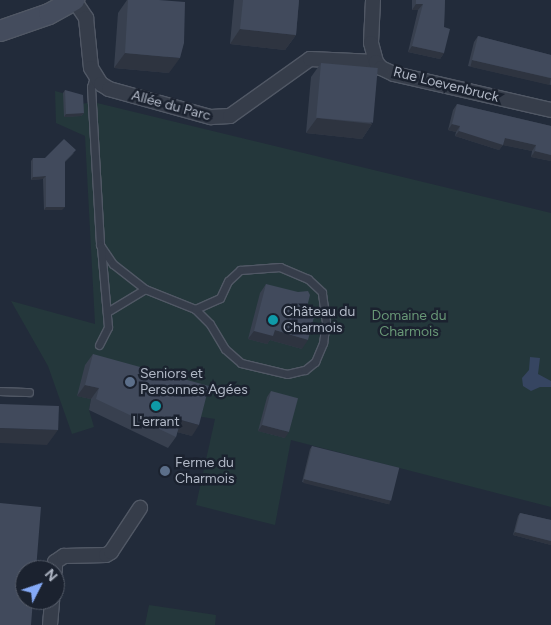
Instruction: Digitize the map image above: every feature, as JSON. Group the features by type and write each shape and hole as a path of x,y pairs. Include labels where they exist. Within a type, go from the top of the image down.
{"street":[{"path":"0,31 50,14 74,0 86,18 94,77"},
{"name":"Rue Loevenbruck","path":"373,0 371,43 376,62 394,74 551,110"},
{"name":"Allée du Parc","path":"94,77 109,89 222,118 240,110 310,58 376,62"},
{"path":"59,560 64,556 106,555 111,552 140,508"},
{"path":"50,625 51,610"}],"lane":[{"path":"94,77 91,87 100,244 108,327 99,345"},
{"path":"100,244 113,264 145,289 196,309 240,363 287,374 305,370 314,362 324,343 326,322 322,292 308,279 280,267 240,270 228,281 220,298 196,309"},
{"path":"107,312 145,289"},
{"path":"0,391 29,392"}],"green space":[{"name":"Domaine du Charmois","path":"55,91 81,98 81,104 93,102 551,213 551,507 291,440 275,525 196,505 215,419 91,399 89,410 94,427 72,434 48,366 11,301 95,324 85,136 56,123"},
{"path":"149,605 216,615 215,625 145,625"}],"water":[{"path":"530,357 540,358 538,374 551,381 551,387 540,387 531,391 523,386 522,378 529,370"}],"building":[{"path":"128,0 185,2 184,43 180,58 125,53"},
{"path":"243,0 299,0 296,35 240,29"},
{"path":"416,0 445,0 444,27 450,29 444,53 412,46 423,4 416,4"},
{"path":"478,36 551,55 551,78 472,60"},
{"path":"321,63 378,68 373,123 316,118"},
{"path":"65,90 83,95 84,113 66,114"},
{"path":"457,104 551,126 551,155 535,151 536,145 505,138 503,145 459,131 460,126 452,124"},
{"path":"64,139 76,150 65,161 65,207 46,207 46,176 33,177 33,158 45,158"},
{"name":"Château du Charmois","path":"266,284 298,292 308,291 310,295 305,315 314,317 308,340 275,330 273,336 254,331"},
{"path":"93,354 209,386 199,425 181,420 176,437 96,399 99,388 85,385"},
{"path":"271,391 298,398 289,432 262,425"},
{"path":"0,404 59,406 58,430 0,428"},
{"path":"312,446 399,468 391,501 304,479"},
{"path":"0,503 41,507 37,560 15,560 15,610 32,610 31,625 0,625"},
{"path":"520,513 551,520 551,541 515,532"}],"place":[{"name":"Château du Charmois","path":"273,320"},
{"name":"Seniors et Personnes Agées","path":"130,382"},
{"name":"L'errant","path":"156,406"},
{"name":"Ferme du Charmois","path":"165,471"}]}
